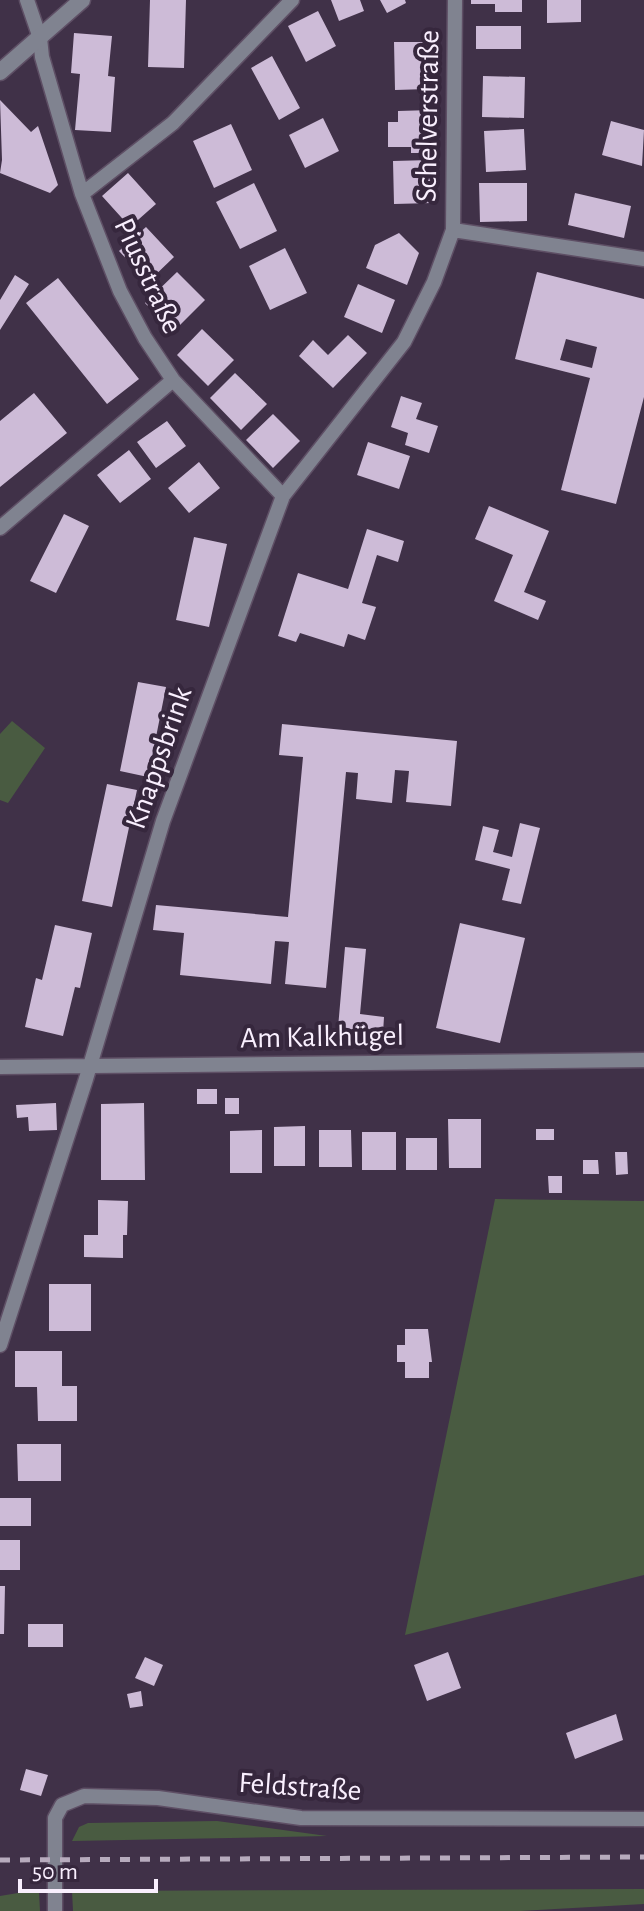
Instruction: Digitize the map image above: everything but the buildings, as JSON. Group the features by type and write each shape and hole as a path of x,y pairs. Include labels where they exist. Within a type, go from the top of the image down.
{"street":[{"name":"Piusstraße","path":"27,0 82,194 120,291 145,338 173,380 283,496"},
{"path":"0,72 82,0"},
{"path":"82,194 173,123 292,0"},
{"name":"Schelverstraße","path":"455,0 453,230 644,259"},
{"name":"Knappsbrink","path":"0,1345 90,1065 163,821 283,496 404,342 434,282 453,230"},
{"path":"0,528 173,380"},
{"name":"Am Kalkhügel","path":"0,1067 644,1060"},
{"name":"Feldstraße","path":"55,1911 55,1818 62,1805 84,1796 158,1798 301,1818 644,1819"}],"green space":[{"path":"12,721 45,748 8,803 0,800 0,734"},
{"path":"495,1199 644,1201 644,1575 405,1635"},
{"path":"217,1821 327,1836 72,1841 79,1827 88,1823"},
{"path":"644,1889 644,1904 520,1911 73,1911 72,1891"},
{"path":"39,1892 40,1911 0,1911 0,1896"}],"railway":[{"path":"0,1860 644,1857"}]}
